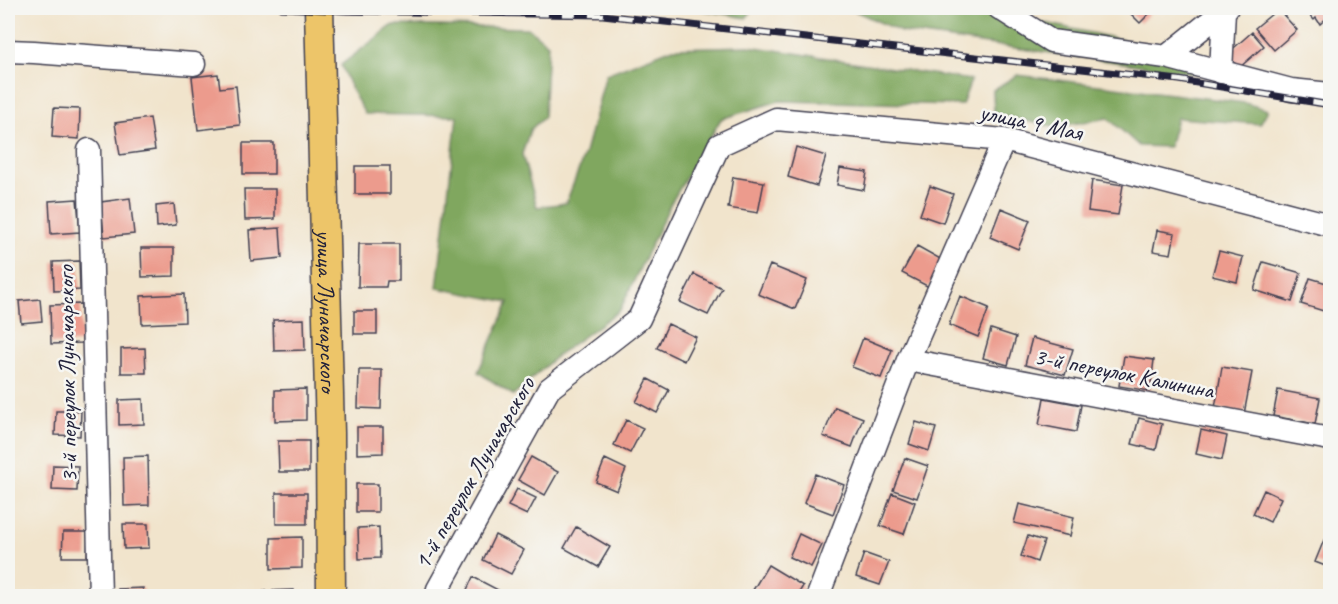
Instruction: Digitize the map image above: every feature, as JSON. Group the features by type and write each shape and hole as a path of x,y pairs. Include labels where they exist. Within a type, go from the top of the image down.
{"main road":[{"name":"улица Луначарского","path":"320,16 330,433 331,597"}],"street":[{"path":"999,8 1051,41 1166,57 1291,90 1330,94"},
{"path":"1166,57 1226,9"},
{"path":"1221,72 1226,9"},
{"path":"8,51 194,64"},
{"name":"улица 9 Мая","path":"719,145 776,119 1004,140 1330,225"},
{"path":"818,597 908,360 1004,140"},
{"name":"1-й переулок Луначарского","path":"436,597 438,589 549,389 639,319 719,145"},
{"name":"3-й переулок Луначарского","path":"89,150 100,597"},
{"name":"3-й переулок Калинина","path":"908,360 1330,439"}],"green space":[{"path":"691,8 755,8 746,18"},
{"path":"834,8 956,8 1045,23 1206,58 1201,74 901,32 853,10"},
{"path":"393,25 528,28 548,44 544,117 530,130 522,154 537,207 566,203 585,153 606,74 673,48 749,46 971,80 962,105 779,101 721,119 671,203 620,310 558,355 513,395 478,372 509,302 437,288 457,116 365,114 341,65"},
{"path":"1017,75 1245,103 1268,110 1260,124 1177,118 1169,147 1139,146 1108,118 1054,127 994,114 993,90"}],"building":[{"path":"1125,8 1155,8 1140,23"},
{"path":"1303,8 1330,8 1328,9 1330,15 1320,24"},
{"path":"1278,9 1297,30 1274,50 1255,28"},
{"path":"1252,32 1264,46 1239,68 1227,54"},
{"path":"218,74 220,88 236,86 240,125 198,130 192,77"},
{"path":"54,108 80,109 79,139 52,137"},
{"path":"150,118 155,150 120,155 115,123"},
{"path":"243,143 274,143 274,174 243,174"},
{"path":"796,147 826,156 817,186 788,177"},
{"path":"355,166 390,166 390,194 355,194"},
{"path":"840,168 867,172 864,190 837,185"},
{"path":"733,177 764,182 758,213 728,208"},
{"path":"1092,180 1123,185 1118,215 1088,211"},
{"path":"930,186 953,194 943,223 920,215"},
{"path":"244,189 275,189 275,219 245,220"},
{"path":"130,198 134,234 104,237 101,202"},
{"path":"77,199 80,232 51,234 49,201"},
{"path":"174,204 176,225 157,227 156,206"},
{"path":"1001,208 1030,220 1018,249 990,237"},
{"path":"280,228 282,258 251,261 249,230"},
{"path":"1157,230 1175,233 1171,254 1153,251"},
{"path":"359,244 399,244 399,281 387,281 386,287 358,287"},
{"path":"917,246 944,261 929,287 902,273"},
{"path":"141,248 174,248 174,276 142,277"},
{"path":"1219,251 1243,257 1237,282 1212,276"},
{"path":"79,261 80,290 54,291 53,262"},
{"path":"1263,262 1301,273 1292,302 1254,290"},
{"path":"770,265 807,280 795,309 758,294"},
{"path":"694,274 722,288 708,315 680,302"},
{"path":"1310,278 1330,284 1330,313 1301,304"},
{"path":"184,294 185,322 142,324 141,296"},
{"path":"960,296 989,308 978,337 949,325"},
{"path":"40,299 42,321 21,323 19,301"},
{"path":"81,304 82,343 51,344 50,305"},
{"path":"354,311 377,311 377,334 354,334"},
{"path":"304,319 305,350 274,351 273,320"},
{"path":"668,324 696,337 684,361 657,348"},
{"path":"991,329 1016,337 1008,365 983,358"},
{"path":"863,338 892,350 881,378 852,367"},
{"path":"1032,338 1073,349 1065,375 1025,365"},
{"path":"145,348 146,373 121,373 121,349"},
{"path":"1124,356 1154,360 1150,391 1119,386"},
{"path":"1222,367 1252,372 1244,414 1215,408"},
{"path":"359,370 382,370 381,409 358,408"},
{"path":"648,379 669,390 657,413 636,402"},
{"path":"306,389 306,420 275,421 275,390"},
{"path":"1278,390 1320,398 1315,424 1273,416"},
{"path":"1044,398 1081,405 1076,432 1039,425"},
{"path":"143,399 144,424 119,425 119,400"},
{"path":"835,407 863,418 852,447 823,436"},
{"path":"56,411 81,411 80,436 55,435"},
{"path":"1139,418 1162,424 1156,450 1132,444"},
{"path":"626,420 643,428 630,453 614,445"},
{"path":"916,422 936,428 929,451 909,444"},
{"path":"357,427 383,427 383,453 357,454"},
{"path":"1201,430 1227,436 1222,460 1196,454"},
{"path":"278,441 309,441 309,472 279,472"},
{"path":"148,456 149,505 124,506 123,457"},
{"path":"531,457 558,472 545,495 518,480"},
{"path":"905,458 928,466 917,498 893,490"},
{"path":"605,459 626,469 617,491 596,482"},
{"path":"53,465 78,466 77,491 52,490"},
{"path":"815,474 844,485 833,514 804,503"},
{"path":"356,484 378,484 378,512 356,512"},
{"path":"517,489 536,498 527,515 508,506"},
{"path":"1264,490 1281,498 1270,522 1253,514"},
{"path":"276,493 307,493 307,524 276,524"},
{"path":"892,493 915,502 904,534 880,526"},
{"path":"1019,504 1074,517 1070,536 1014,523"},
{"path":"123,524 148,524 149,548 124,549"},
{"path":"379,527 380,558 359,559 358,528"},
{"path":"576,527 610,547 598,567 564,548"},
{"path":"63,532 88,532 87,557 62,557"},
{"path":"799,534 822,545 811,567 789,557"},
{"path":"495,535 524,550 511,574 483,560"},
{"path":"1028,536 1044,541 1037,562 1021,556"},
{"path":"302,537 302,568 271,569 271,538"},
{"path":"1324,540 1330,542 1328,567 1315,562"},
{"path":"864,553 889,562 880,585 856,577"},
{"path":"768,565 803,586 797,596 765,596 753,590"},
{"path":"473,577 500,591 498,596 464,596"},
{"path":"143,588 143,596 118,596 118,589"},
{"path":"294,590 295,596 264,596 264,591"}],"railway":[{"path":"282,8 603,15 1179,80 1330,105"}]}
